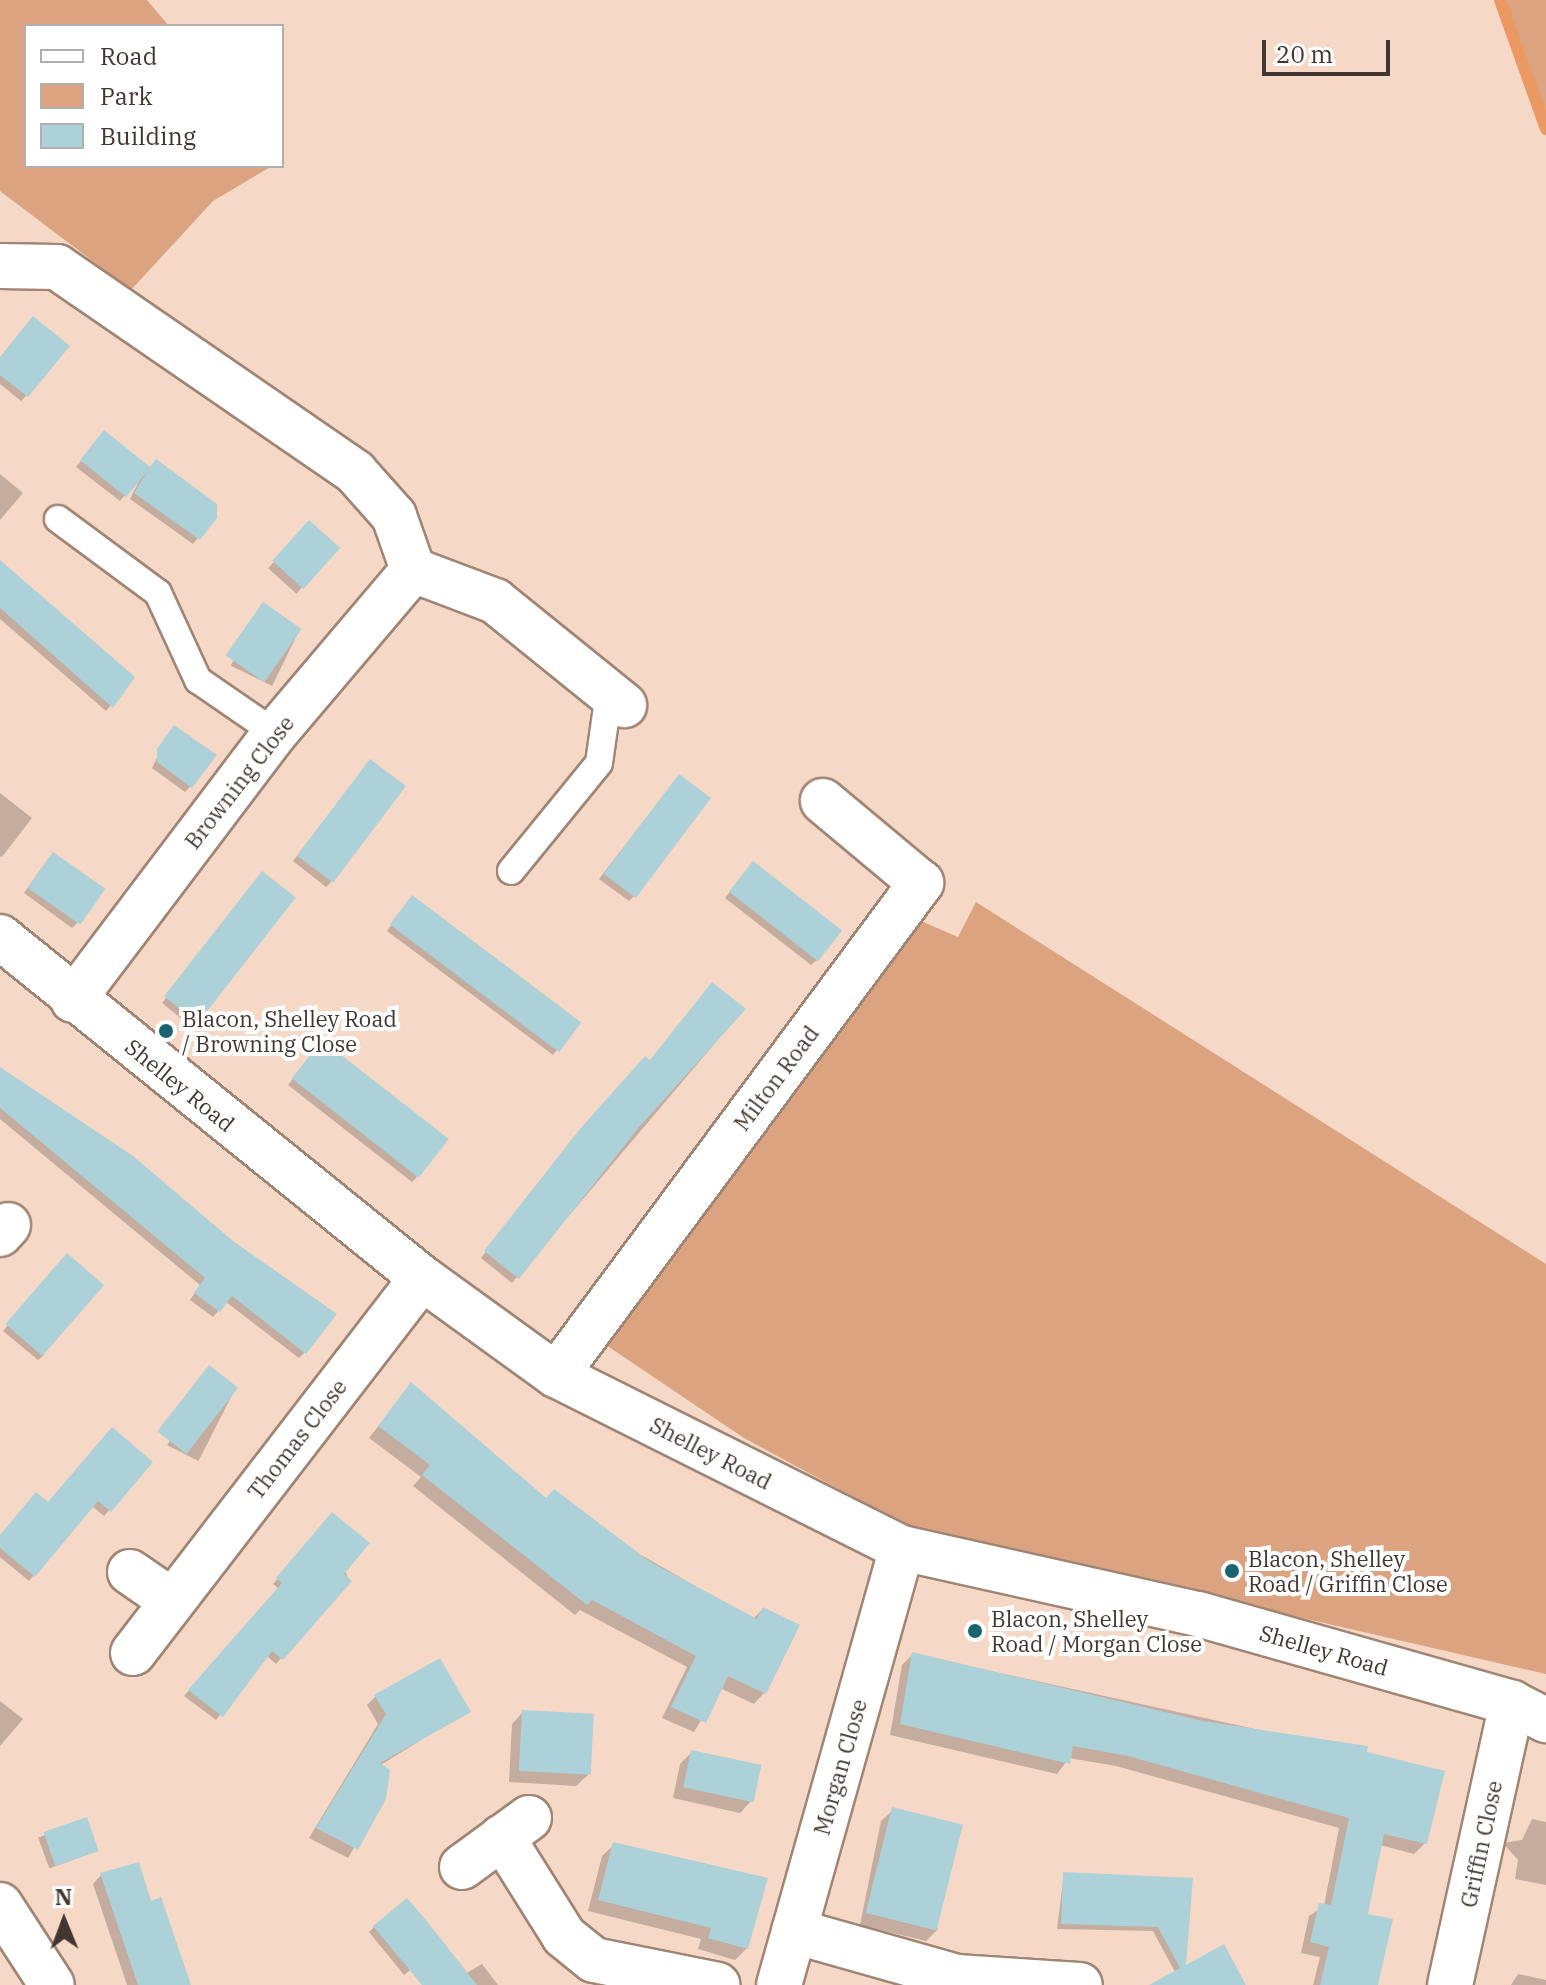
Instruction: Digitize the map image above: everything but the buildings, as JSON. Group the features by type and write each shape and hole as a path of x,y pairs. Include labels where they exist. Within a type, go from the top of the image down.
{"street":[{"path":"0,266 57,267 355,472 394,516 413,570 495,601 617,699"},
{"name":"Browning Close","path":"73,1000 275,733 413,570"},
{"name":"Milton Road","path":"556,1375 921,883 823,801"},
{"name":"Shelley Road","path":"0,937 73,1000 422,1278 556,1375 902,1548 1198,1614 1529,1712"},
{"name":"Thomas Close","path":"133,1653 422,1278"},
{"name":"Morgan Close","path":"779,1985 902,1548"},
{"path":"130,1572 172,1601"},
{"name":"Griffin Close","path":"1450,1985 1529,1712"},
{"path":"462,1867 515,1828 564,1936 594,1960 718,1985"},
{"path":"0,1905 52,1985"},
{"path":"794,1931 957,1977 1080,1985"}],"lane":[{"path":"58,519 158,593 198,680 275,733"},
{"path":"511,871 599,763 617,699"}],"green space":[{"path":"0,0 147,0 167,24 24,24 24,168 269,168 213,201 131,290 0,191"},
{"path":"1500,0 1546,0 1546,129"},
{"path":"976,902 1546,1264 1546,1674 911,1528 744,1438 603,1343 914,918 958,937"}],"waterway":[{"path":"1500,0 1546,129"}],"place":[{"name":"Blacon, Shelley Road / Browning Close","path":"166,1031"},
{"name":"Blacon, Shelley Road / Griffin Close","path":"1232,1571"},
{"name":"Blacon, Shelley Road / Morgan Close","path":"975,1631"}]}
